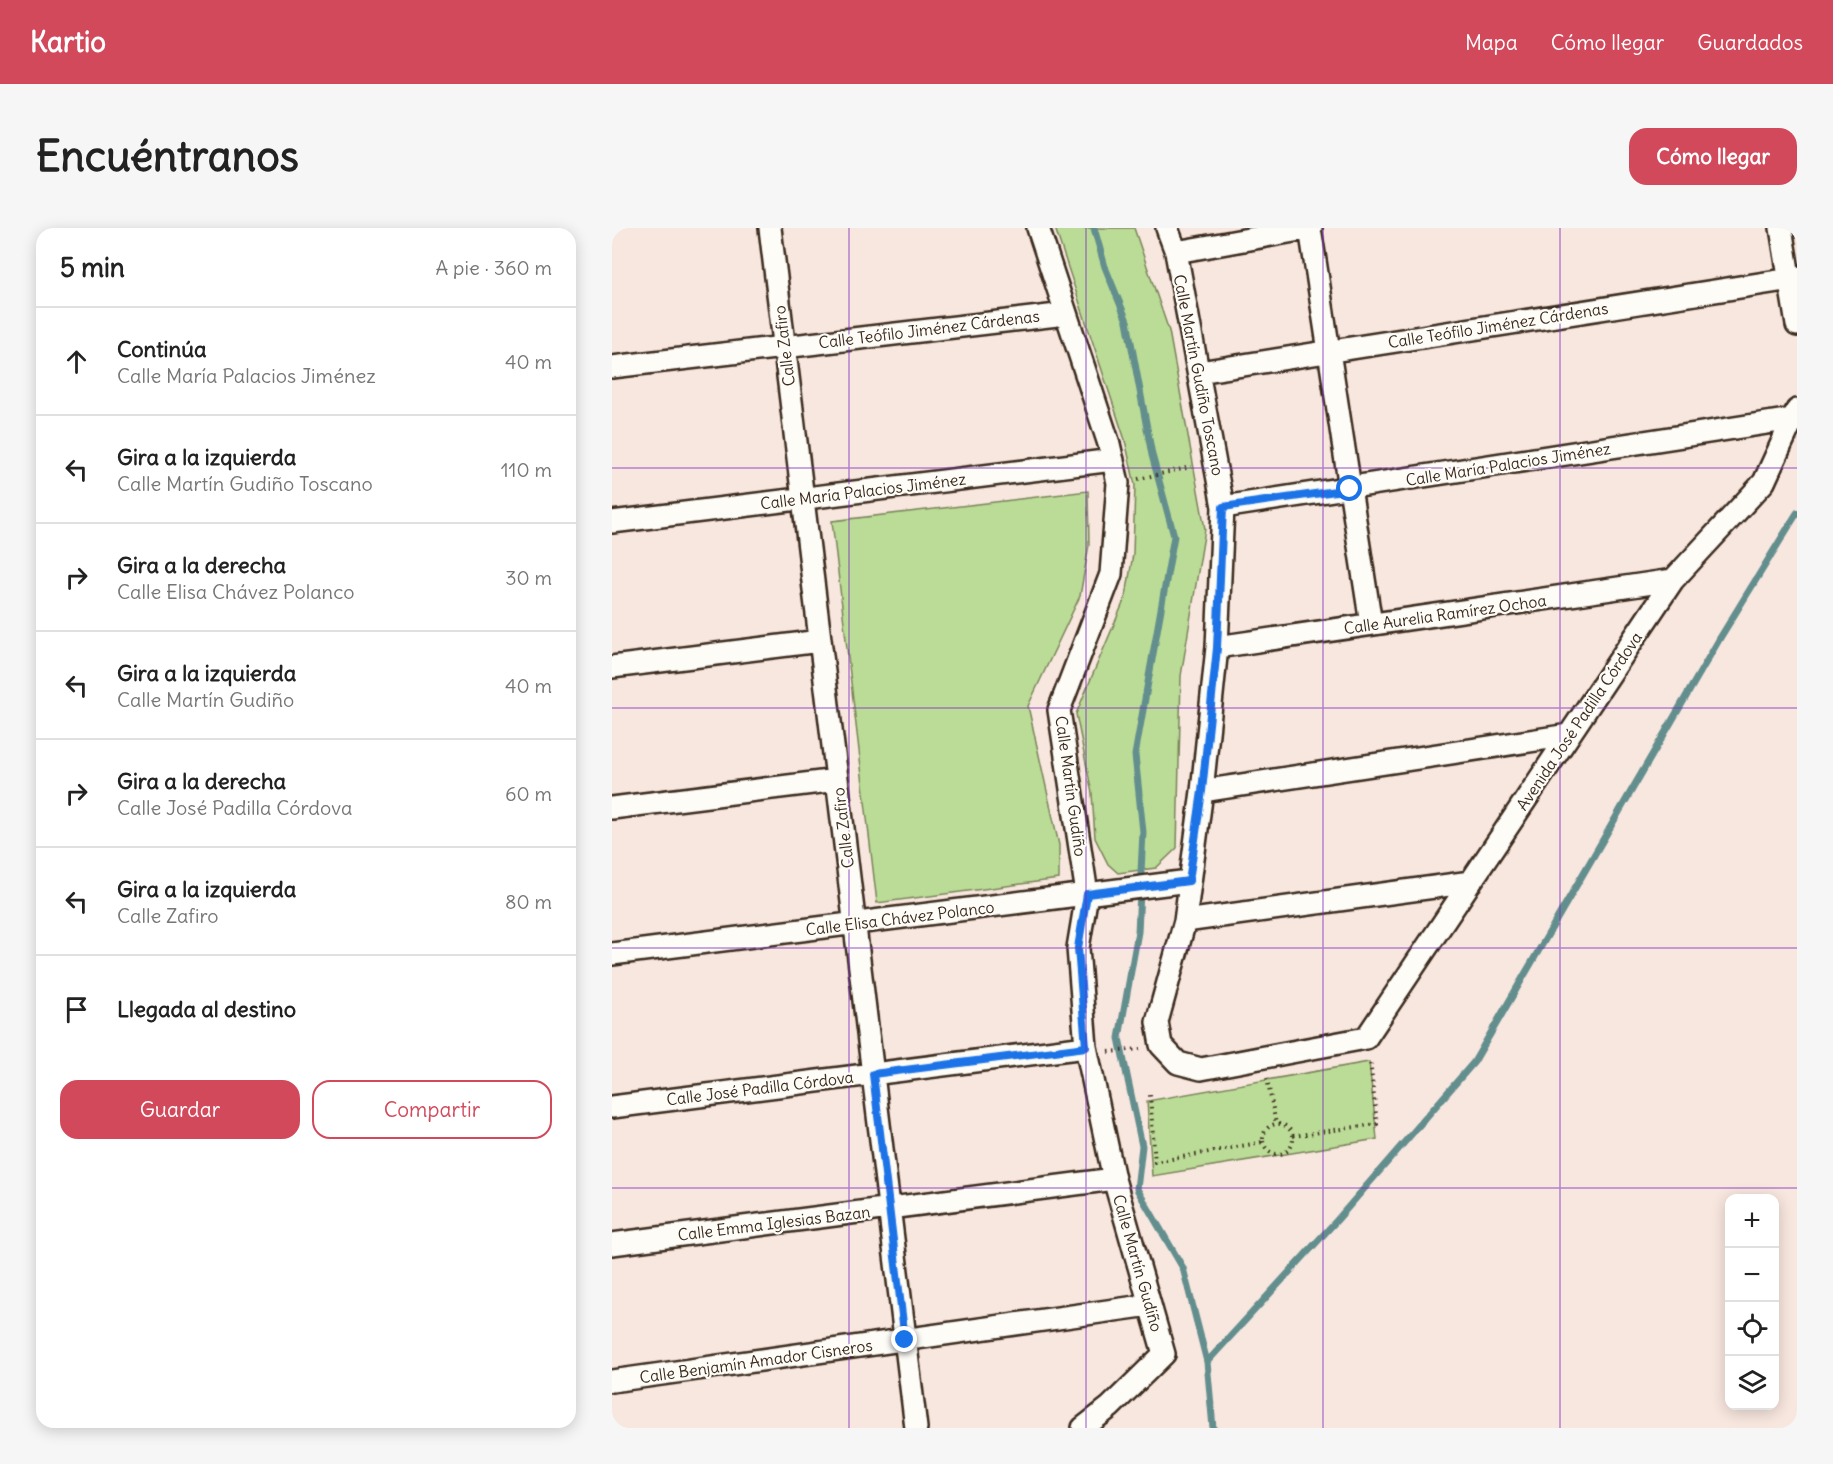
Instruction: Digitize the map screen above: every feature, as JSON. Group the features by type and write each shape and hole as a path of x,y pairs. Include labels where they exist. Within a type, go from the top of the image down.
{"street":[{"name":"Calle Zafiro","path":"770,228 916,1428"},
{"name":"Calle Martín Gudiño","path":"1038,228 1113,460 1118,483 1111,574 1059,710 1087,894 1078,948 1086,1047 1114,1179 1164,1354 1110,1407 1083,1428"},
{"name":"Calle Martín Gudiño Toscano","path":"1167,228 1176,252 1223,507 1217,648 1202,791 1185,921 1157,1022 1161,1045 1178,1063 1201,1069"},
{"path":"1176,252 1310,228 1371,624"},
{"path":"1781,228 1793,279 1797,325"},
{"name":"Calle Teófilo Jiménez Cárdenas","path":"1199,372 1793,279"},
{"name":"Calle Teófilo Jiménez Cárdenas","path":"612,367 1066,314"},
{"name":"Calle María Palacios Jiménez","path":"1223,507 1350,489 1795,415"},
{"name":"Avenida José Padilla Córdova","path":"1201,1069 1366,1038 1673,580 1764,482 1795,415"},
{"name":"Calle María Palacios Jiménez","path":"612,522 1113,460"},
{"name":"Calle Aurelia Ramírez Ochoa","path":"1217,648 1673,580"},
{"path":"612,667 820,641"},
{"path":"1202,791 1569,735"},
{"path":"612,808 837,780"},
{"name":"Calle Elisa Chávez Polanco","path":"612,954 1189,881"},
{"path":"1185,921 1471,882"},
{"name":"Calle José Padilla Córdova","path":"612,1107 1086,1047"},
{"name":"Calle Emma Iglesias Bazan","path":"612,1244 1114,1179"},
{"name":"Calle Benjamín Amador Cisneros","path":"612,1381 1150,1305"}],"path":[{"path":"1132,480 1191,467"},
{"path":"1107,1053 1138,1049"},
{"path":"1293,1136 1377,1124 1371,1060"},
{"path":"1266,1077 1276,1124"},
{"path":"1150,1095 1155,1162 1263,1142"},
{"path":"1276,1124 1286,1126 1293,1136 1291,1148 1282,1154 1268,1150 1263,1142 1264,1132 1276,1124"}],"green space":[{"path":"1055,228 1134,228 1169,331 1205,529 1181,676 1177,848 1156,868 1118,873 1108,864 1095,838 1092,793 1076,714 1126,596 1133,554 1135,485 1125,440"},
{"path":"1088,491 1089,545 1080,596 1028,706 1059,845 1059,879 877,903 832,521"},
{"path":"1369,1062 1377,1139 1152,1176 1147,1101"}],"waterway":[{"path":"1094,228 1105,267 1127,321 1152,455 1174,536 1135,755 1143,832 1138,932 1119,1038 1142,1146 1137,1189 1183,1268 1207,1362 1213,1428"},
{"path":"1207,1362 1337,1220 1474,1062 1720,638 1797,513"}],"route":[{"path":"905,1340 873,1074 1086,1047 1078,948 1087,894 1189,881 1202,791 1217,648 1223,507 1350,489"}]}
